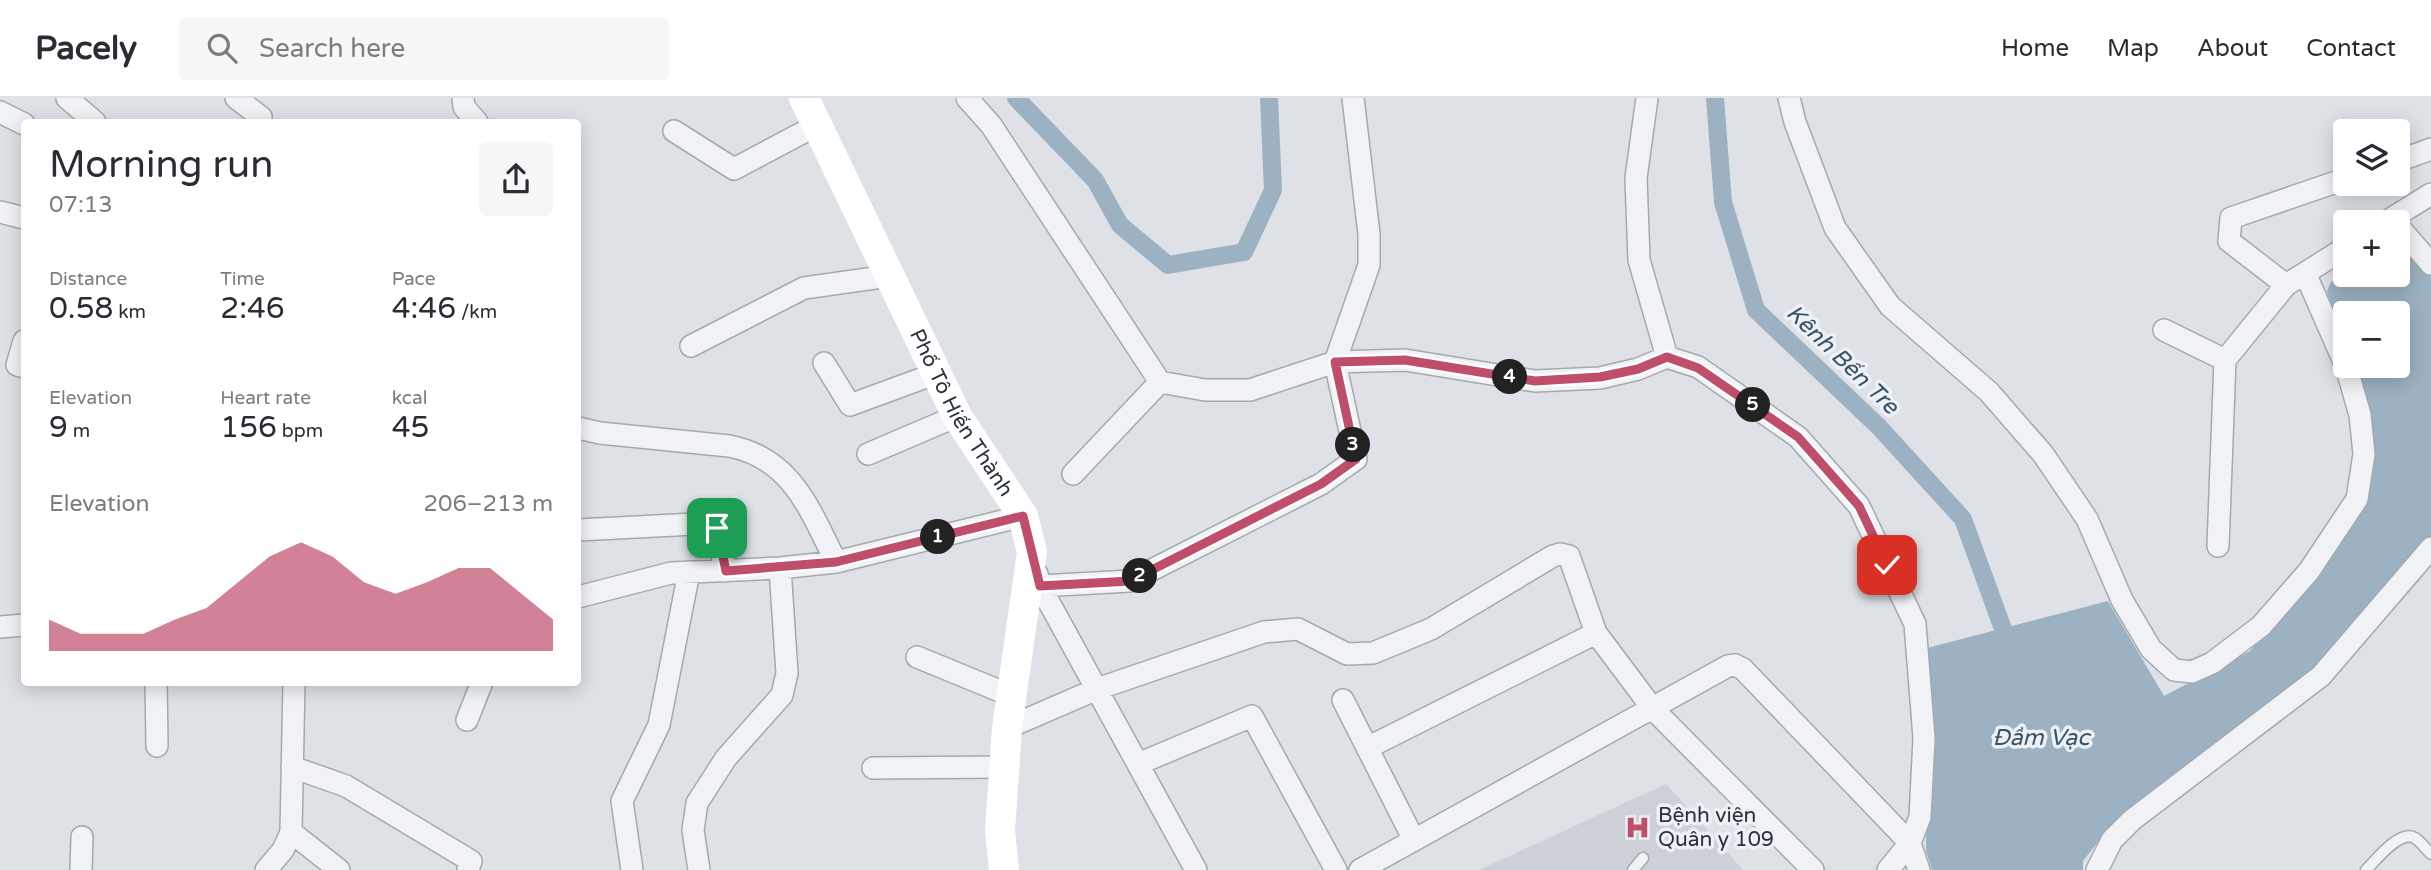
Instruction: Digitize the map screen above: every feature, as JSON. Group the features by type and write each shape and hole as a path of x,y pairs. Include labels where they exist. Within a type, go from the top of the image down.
{"street":[{"path":"67,98 92,119"},
{"path":"236,98 261,119"},
{"path":"463,98 464,107 474,119"},
{"name":"Phố Tô Hiến Thành","path":"804,98 957,416 1023,516 1032,552 1007,728 1000,831 1004,870"},
{"path":"967,98 991,125 1160,382 1205,390 1250,390 1335,362 1405,360 1535,381 1600,377 1638,369 1667,357 1698,368 1798,437 1859,506 1914,625 1924,738 1920,817 1910,843 1888,870"},
{"path":"1040,586 1130,581 1321,484 1356,459 1335,362 1369,265 1369,234 1353,98"},
{"path":"1647,98 1636,178 1639,260 1667,357"},
{"path":"1789,98 1795,122 1835,228 1891,306 1989,392 2043,454 2087,519 2122,600 2151,649 2174,670 2192,672 2212,663 2261,626 2309,571 2357,499 2364,454 2360,415 2349,378"},
{"path":"0,113 21,123"},
{"path":"674,131 734,169 817,125"},
{"path":"2410,157 2431,149"},
{"path":"2286,285 2229,241 2231,218 2333,182"},
{"path":"2409,210 2431,194"},
{"path":"0,212 21,217"},
{"path":"2410,241 2431,264"},
{"path":"2218,546 2225,360 2286,285 2333,256"},
{"path":"2305,274 2333,338"},
{"path":"691,346 804,288 889,275"},
{"path":"2164,330 2225,360"},
{"path":"21,351 17,365 21,366"},
{"path":"824,363 850,405 937,373"},
{"path":"1073,474 1160,382"},
{"path":"868,454 957,416"},
{"path":"581,429 749,450 770,461 807,503 836,562"},
{"path":"581,596 671,573 780,568 836,562 1023,516"},
{"path":"581,530 714,523 726,571"},
{"path":"2097,870 2112,840 2132,820 2321,676 2431,548"},
{"path":"1032,552 1040,586 1196,870"},
{"path":"1007,728 1097,689 1264,632 1283,628 1298,629 1347,654 1373,653 1431,629 1560,554 1569,556 1596,633 1653,709 1813,870"},
{"path":"699,870 692,830 697,803 726,758 782,695 787,673 780,568"},
{"path":"632,870 622,802 659,725 689,572"},
{"path":"0,627 21,625"},
{"path":"1367,748 1596,633"},
{"path":"917,657 1012,696"},
{"path":"1360,870 1728,666 1735,665 1743,669 1910,843 1919,870"},
{"path":"156,686 157,746"},
{"path":"266,870 283,850 291,832 294,686"},
{"path":"467,720 480,686"},
{"path":"1343,700 1414,840"},
{"path":"1138,764 1252,716 1336,870"},
{"path":"292,767 346,786 471,861 468,870"},
{"path":"873,768 1005,767"},
{"path":"291,832 339,870"},
{"path":"81,870 82,837"}],"lane":[{"path":"2366,870 2397,839 2407,836 2414,837 2431,854"},
{"path":"1633,870 1643,858"}],"shaded area":[{"name":"Bệnh viện Quân y 109","path":"1666,784 1743,870 1479,870"}],"water":[{"name":"Đầm Vạc","path":"2410,252 2431,269 2431,541 2291,693 2151,792 2108,829 2083,861 2083,870 1932,870 1926,851 1927,648 2108,601 2164,696 2250,651 2353,526 2372,458 2353,378 2410,378 2410,301 2333,301 2333,311 2327,291 2333,280 2333,287 2410,287"}],"waterway":[{"name":"Kênh Bến Tre","path":"1016,98 1095,180 1120,225 1168,265 1244,252 1273,190 1269,98"},
{"name":"Kênh Bến Tre","path":"1715,98 1723,202 1756,310 1879,427 1963,519 2003,629"}],"place":[{"name":"Bệnh viện Quân y 109","path":"1638,827"}],"route":[{"path":"717,528 726,571 836,562 1023,516 1040,586 1130,581 1321,484 1356,459 1335,362 1405,360 1535,381 1600,377 1638,369 1667,357 1698,368 1798,437 1859,506 1887,565"}]}
